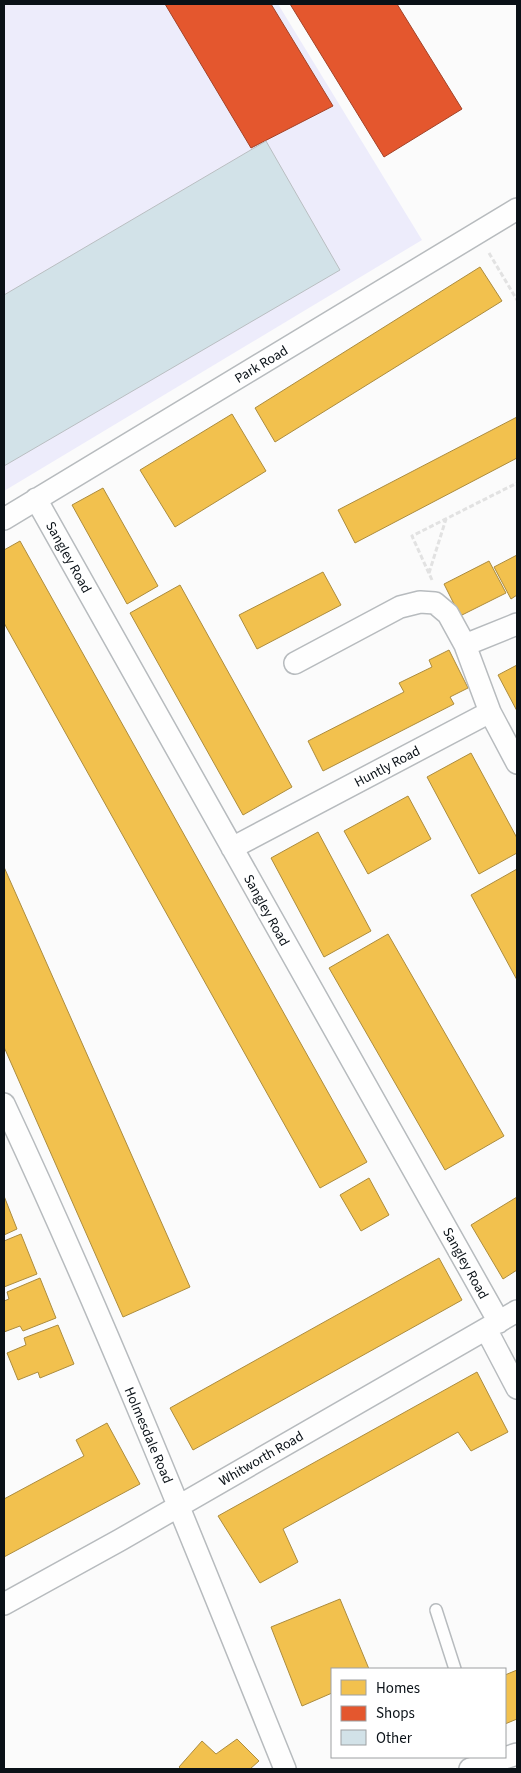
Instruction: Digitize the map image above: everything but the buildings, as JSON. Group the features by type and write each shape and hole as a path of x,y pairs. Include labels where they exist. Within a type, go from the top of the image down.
{"street":[{"name":"Park Road","path":"4,519 517,209"},
{"name":"Sangley Road","path":"36,499 232,848 492,1325 517,1388"},
{"path":"295,662 400,607 420,602 435,603 448,614 465,645 490,712 517,763"},
{"path":"465,645 517,624"},
{"name":"Huntly Road","path":"232,848 490,712"},
{"name":"Holmesdale Road","path":"4,1104 48,1198 179,1506 285,1769"},
{"name":"Whitworth Road","path":"4,1604 179,1506 517,1311"},
{"path":"481,1763 501,1758"}],"lane":[{"path":"436,1610 455,1668"}],"path":[{"path":"477,234 517,300"},
{"path":"448,614 412,536 517,482"},
{"path":"429,574 446,518"}],"shaded area":[{"path":"4,4 278,4 422,240 4,491"}]}
